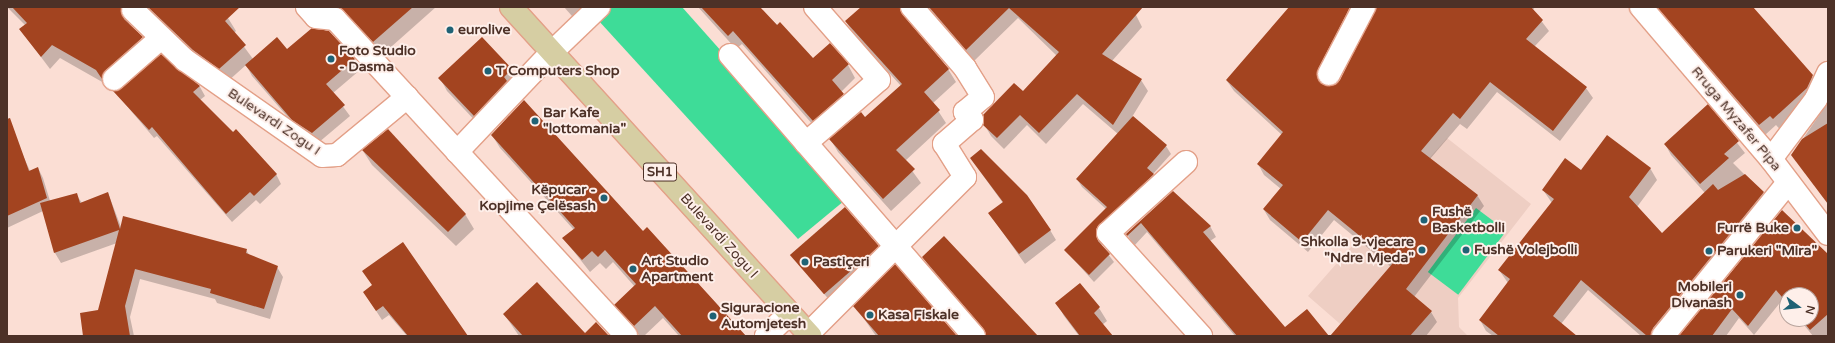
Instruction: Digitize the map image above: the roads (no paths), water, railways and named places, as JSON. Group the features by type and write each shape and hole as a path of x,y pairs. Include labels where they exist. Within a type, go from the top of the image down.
{"main road":[{"name":"Bulevardi Zogu I","path":"511,7 809,335"}],"street":[{"path":"307,7 316,17 341,13 407,97 626,336"},
{"path":"457,152 552,52 599,7"},
{"path":"806,144 879,80 815,7"},
{"name":"Bulevardi Zogu I","path":"809,335 965,177 944,144 972,120 965,112 983,97 965,68 912,7"},
{"path":"1329,74 1364,7"},
{"name":"Rruga Myzafer Pipa","path":"1641,7 1771,159 1828,234"},
{"name":"Bulevardi Zogu I","path":"133,10 161,38 208,78 232,92 322,156 337,155 407,97"},
{"path":"114,79 161,38"},
{"path":"730,55 974,336"},
{"path":"1771,159 1816,99 1828,73"},
{"path":"1186,162 1108,233 1199,336"},
{"path":"1663,336 1788,183"},
{"path":"766,336 789,314"}],"place":[{"name":"eurolive","path":"450,30"},
{"name":"Foto Studio - Dasma","path":"331,59"},
{"name":"T Computers Shop","path":"488,71"},
{"name":"Bar Kafe \"lottomania\"","path":"535,121"},
{"name":"Këpucar - Kopjime Çelësash","path":"604,198"},
{"name":"Fushë Basketbolli","path":"1424,220"},
{"name":"Furrë Buke","path":"1797,228"},
{"name":"Shkolla 9-vjecare \"Ndre Mjeda\"","path":"1422,250"},
{"name":"Fushë Volejbolli","path":"1466,250"},
{"name":"Parukeri \"Mira\"","path":"1709,251"},
{"name":"Pastiçeri","path":"805,262"},
{"name":"Art Studio Apartment","path":"633,269"},
{"name":"Mobileri Divanash","path":"1740,295"},
{"name":"Kasa Fiskale","path":"870,315"},
{"name":"Siguracione Automjetesh","path":"713,316"}]}
